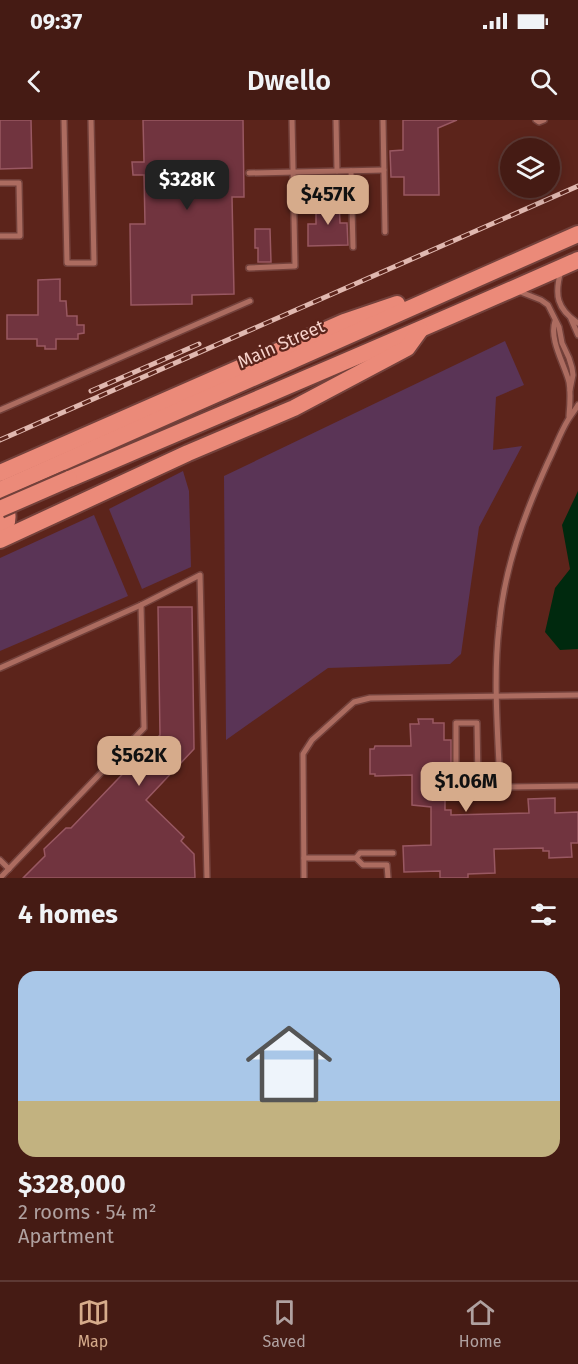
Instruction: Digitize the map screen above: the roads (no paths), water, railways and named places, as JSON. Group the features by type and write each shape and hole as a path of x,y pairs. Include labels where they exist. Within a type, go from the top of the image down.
{"highway":[{"name":"Main Street","path":"0,490 578,234"},
{"path":"0,509 527,284 578,260"},
{"path":"0,472 344,322 516,262"},
{"path":"0,540 188,453 294,408 407,348 420,330"},
{"path":"0,499 6,504 8,517 0,533"}],"lane":[{"path":"64,120 67,263 94,263 91,120"},
{"path":"249,268 295,266 292,120"},
{"path":"336,120 337,171"},
{"path":"383,120 385,232"},
{"path":"537,120 544,120"},
{"path":"249,172 384,170"},
{"path":"351,171 353,247"},
{"path":"0,183 19,183 20,236 0,236"},
{"path":"562,267 557,292 563,312 578,323"},
{"path":"511,289 545,302 554,318 555,343 570,390 569,418"},
{"path":"0,410 250,301"},
{"path":"554,318 563,312"},
{"path":"571,319 578,335"},
{"path":"578,405 569,418 530,501 513,551 498,628 500,787 578,786"},
{"path":"0,668 141,605 200,575 207,878"},
{"path":"0,878 144,728 141,605"},
{"path":"304,878 303,754 312,740 354,702 370,698 578,695"},
{"path":"478,780 477,723 456,723 456,780 478,780 499,780"},
{"path":"356,858 360,853 393,853"},
{"path":"304,858 356,858 363,865 387,865 388,878"},
{"path":"0,860 9,869"}],"railway":[{"path":"0,440 578,186"},
{"path":"91,391 199,344"}]}
